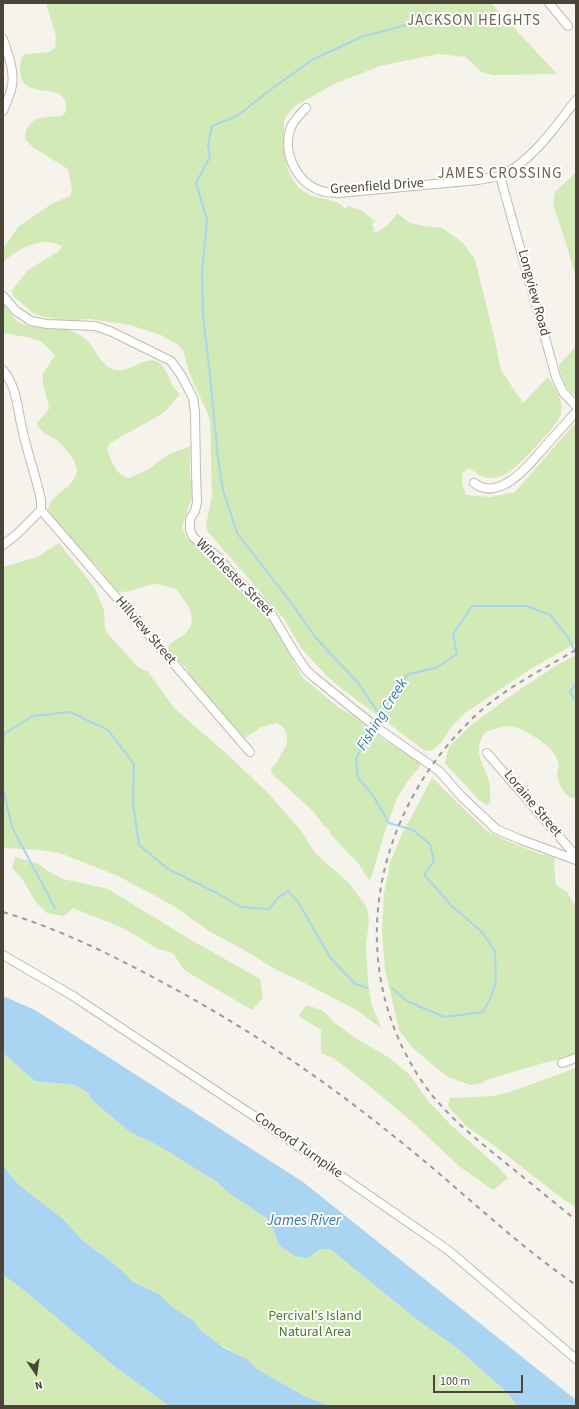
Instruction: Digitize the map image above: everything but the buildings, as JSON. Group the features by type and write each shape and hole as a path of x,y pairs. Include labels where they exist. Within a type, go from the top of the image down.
{"street":[{"path":"549,3 568,26"},
{"path":"3,39 10,60 12,88 3,111"},
{"name":"Greenfield Drive","path":"306,108 298,116 291,128 288,151 293,166 304,180 319,190 326,192 345,192 478,180 500,176 511,170 526,158 557,124 576,100"},
{"name":"Longview Road","path":"500,176 556,377 563,392 576,406"},
{"name":"Winchester Street","path":"3,296 16,311 31,321 47,324 96,326 110,331 171,361 181,375 193,398 195,412 197,502 189,524 193,537 219,558 236,579 271,613 306,670 315,678 373,725 439,771 461,796 496,829 518,839 576,860"},
{"path":"3,370 10,379 16,395 22,428 36,475 41,500 41,510 16,535 3,545"},
{"path":"474,483 483,488 492,488 506,484 515,478 532,463 576,412"},
{"name":"Hillview Street","path":"41,510 250,752"},
{"name":"Loraine Street","path":"487,753 576,856"},
{"name":"Concord Turnpike","path":"3,955 73,996 266,1124 448,1250 576,1359"},
{"path":"562,1063 576,1058"}],"green space":[{"path":"46,3 491,3 557,74 492,75 480,71 466,57 438,54 380,66 334,84 295,106 286,116 284,122 286,162 289,172 293,180 308,194 336,202 345,209 348,206 363,211 375,222 372,224 375,229 372,233 386,226 397,213 410,223 442,228 462,242 475,259 501,370 523,403 548,377 558,394 562,409 561,414 539,444 511,471 501,476 488,478 479,475 469,468 463,472 462,484 466,495 490,497 515,492 576,422 576,643 529,670 465,713 451,727 441,743 431,751 424,750 342,689 327,676 301,648 284,619 208,532 206,526 212,495 210,419 190,375 183,350 178,345 161,335 130,325 89,319 68,321 39,316 33,313 13,296 12,290 28,270 59,251 62,246 47,242 31,245 16,252 3,262 3,249 18,227 53,203 70,196 72,190 68,169 34,148 25,139 26,131 32,122 37,119 61,116 66,112 66,103 63,97 58,93 29,87 22,81 20,68 21,58 25,54 49,52 55,48 56,36"},
{"path":"576,172 576,278 553,204 555,192"},
{"path":"3,303 12,316 23,324 63,329 80,335 87,341 107,366 115,370 126,369 143,362 153,360 164,367 174,389 180,394 162,414 110,443 107,448 117,471 124,477 129,478 147,470 169,454 191,446 190,475 193,490 182,527 186,537 210,557 235,586 268,618 276,628 302,677 339,708 352,715 384,740 420,762 421,765 397,798 384,834 371,878 369,880 358,863 331,835 329,829 325,827 313,811 272,774 271,769 277,762 287,744 286,731 282,726 276,723 261,727 245,738 200,690 185,667 168,651 169,645 189,629 192,618 189,608 176,589 154,584 118,592 97,566 80,550 64,529 55,521 48,509 50,503 71,483 75,477 77,467 62,445 43,432 37,423 49,409 43,383 43,374 55,355 42,342 32,338 3,333"},
{"path":"576,346 576,396 564,383 559,365"},
{"path":"59,543 94,587 104,610 105,629 108,634 138,667 148,672 174,708 227,754 269,794 302,832 315,853 349,883 367,908 369,921 366,945 368,983 372,1006 382,1029 358,1011 275,969 209,931 172,905 118,876 60,853 6,848 3,846 3,567 37,557"},
{"path":"576,655 576,798 572,798 565,794 557,774 559,764 551,750 540,740 526,732 508,726 499,727 485,733 480,744 479,754 489,781 490,803 487,805 479,800 445,763 450,746 470,726 516,692 557,665"},
{"path":"432,778 487,831 540,854 555,857 554,864 556,885 567,892 576,908 576,1055 492,1078 479,1084 470,1085 448,1077 440,1071 412,1047 399,1030 385,969 382,933 384,893 390,863 402,834"},
{"path":"15,857 39,864 46,870 63,879 108,889 191,940 260,979 263,998 252,1010 184,970 173,953 158,949 123,928 73,908 64,916 47,913 35,901 21,877 12,868"},
{"path":"306,1005 322,1010 336,1024 357,1039 388,1057 409,1074 428,1101 452,1126 499,1168 508,1178 493,1190 460,1167 411,1121 373,1089 335,1059 321,1053 321,1030 299,1016"},
{"name":"Percival's Island Natural Area","path":"3,1053 35,1081 75,1085 87,1092 94,1102 130,1132 159,1146 217,1182 230,1194 266,1218 273,1229 279,1245 308,1258 319,1250 330,1249 416,1319 458,1349 502,1388 518,1406 330,1406 306,1397 257,1369 247,1359 217,1343 199,1329 194,1321 171,1306 159,1294 131,1281 127,1275 109,1260 83,1241 63,1219 19,1185 3,1166"},
{"path":"576,1068 576,1207 563,1199 496,1147 466,1126 448,1106 450,1098 493,1096 510,1092"},
{"path":"3,1275 20,1287 114,1366 169,1406 3,1406"}],"water":[{"name":"James River","path":"3,996 35,1010 303,1182 576,1400 576,1406 518,1406 502,1388 458,1349 416,1319 330,1249 319,1250 308,1258 295,1256 279,1245 273,1229 266,1218 230,1194 217,1182 159,1146 130,1132 94,1102 87,1092 75,1085 35,1081 3,1053"},
{"path":"3,1166 19,1185 63,1219 83,1241 127,1275 131,1281 159,1294 171,1306 194,1321 199,1329 224,1348 247,1359 257,1369 306,1397 330,1406 169,1406 114,1366 20,1287 3,1275"}],"waterway":[{"path":"379,714 359,684 316,638 290,601 237,533 223,490 218,458 203,316 202,273 207,220 196,183 210,157 208,145 212,126 237,116 312,60 361,37 406,25"},
{"name":"Fishing Creek","path":"374,723 408,674 436,668 457,654 453,634 472,606 527,606 550,615 568,637 576,653"},
{"name":"Fishing Creek","path":"576,684 570,691 573,698 576,699"},
{"name":"Fishing Creek","path":"3,740 5,733 33,716 70,712 108,730 134,764 133,803 139,845 168,869 217,893 241,907 269,909 278,898 288,891 298,902 330,957 355,984 368,988"},
{"name":"Fishing Creek","path":"371,727 356,759 358,778 372,794 389,823 413,830 430,844 434,861 424,875 452,906 482,932 495,951 496,981 491,997 483,1012 444,1017 407,1001 392,988"},
{"name":"Fishing Creek","path":"3,788 12,827 55,908"}],"railway":[{"path":"576,650 518,683 491,702 467,724 435,761 409,803 391,847 380,893 377,940 382,987 396,1033 427,1089 446,1111 490,1151 576,1220"},
{"path":"3,912 47,927 111,956 202,1004 258,1038 339,1094 365,1114 414,1153 528,1249 576,1285"}],"district":[{"name":"JACKSON HEIGHTS","path":"474,22"},
{"name":"JAMES CROSSING","path":"500,175"}]}
